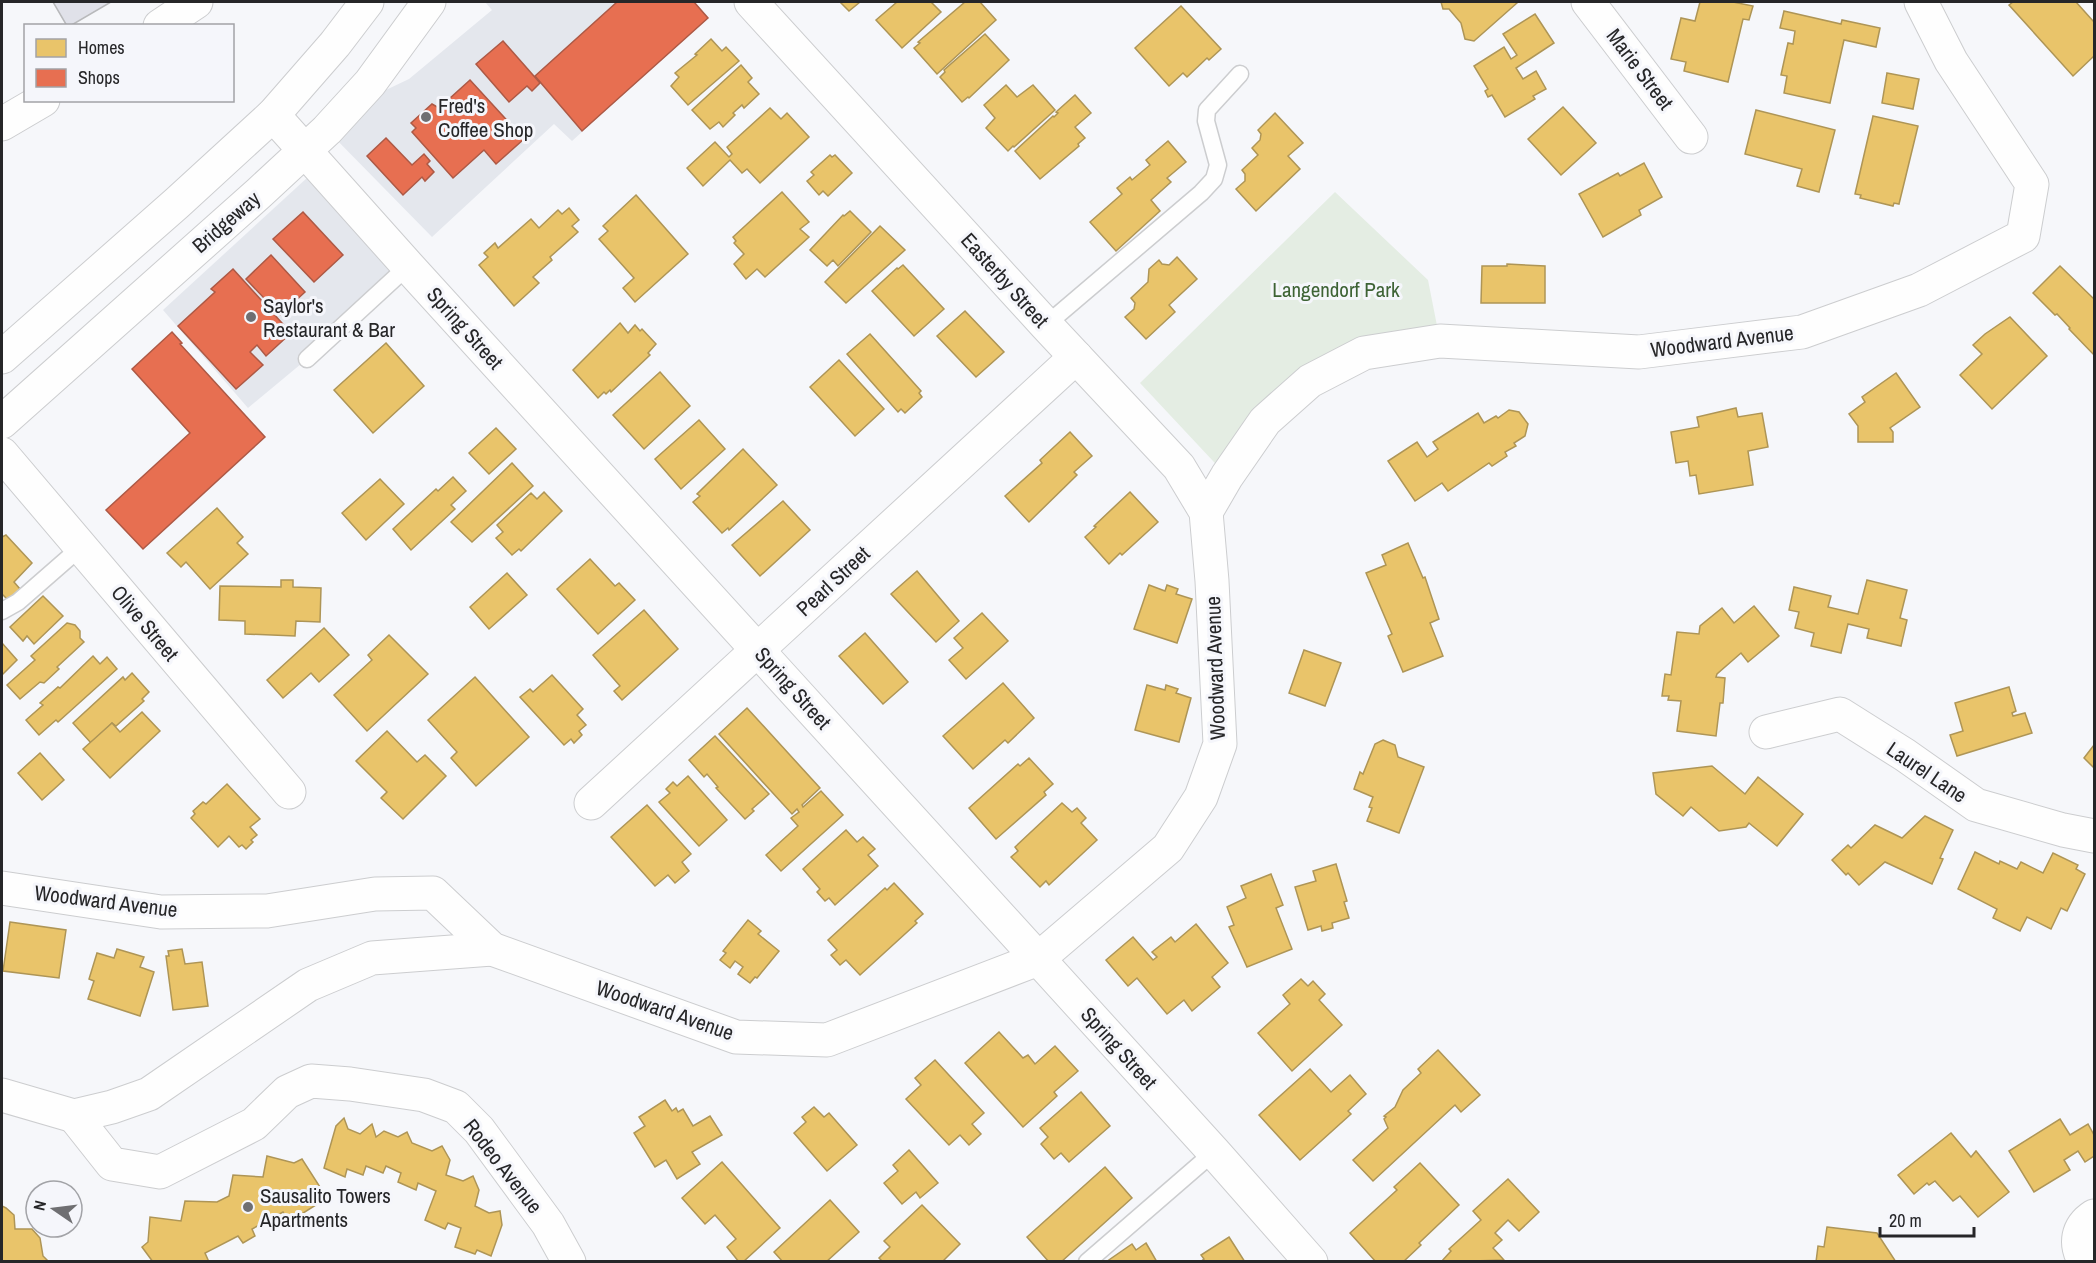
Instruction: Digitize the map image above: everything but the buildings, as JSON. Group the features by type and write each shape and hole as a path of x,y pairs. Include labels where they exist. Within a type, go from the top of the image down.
{"street":[{"path":"163,24 196,2"},
{"path":"2,357 220,165 273,115 335,44 367,2"},
{"name":"Bridgeway","path":"2,422 327,130 370,83 429,2"},
{"name":"Easterby Street","path":"751,2 1046,326 1179,467 1206,512 1212,581"},
{"name":"Marie Street","path":"1588,2 1691,137"},
{"name":"Woodward Avenue","path":"1206,512 1227,476 1265,421 1310,381 1364,353 1440,341 1639,352 1802,332 1919,290 2023,236 2032,184 1951,61 1921,2"},
{"path":"2,124 40,102"},
{"name":"Spring Street","path":"273,115 1214,1152 1311,1262"},
{"name":"Pearl Street","path":"591,803 1076,357"},
{"name":"Olive Street","path":"2,454 290,792"},
{"name":"Woodward Avenue","path":"2,888 161,912 267,911 375,894 433,893 492,949 736,1037 827,1040 1038,958 1168,848 1201,797 1220,744 1212,581"},
{"name":"Laurel Lane","path":"1766,732 1840,714 1905,755 1976,805 2063,830 2094,836"},
{"path":"2,1095 74,1116 112,1107 150,1094 308,986 372,958 492,949"},
{"name":"Rodeo Avenue","path":"74,1116 112,1164 160,1172 254,1124 287,1092 311,1081 350,1084 424,1095 456,1107 478,1130 548,1224 569,1262"},
{"path":"2085,1262 2080,1253 2079,1235 2085,1222 2094,1216"}],"lane":[{"path":"1046,326 1201,193 1214,179 1218,165 1206,121 1207,110 1239,74"},
{"path":"307,359 408,266"},
{"path":"2,610 18,602 81,547"},
{"path":"1087,1262 1214,1152"}],"shaded area":[{"path":"485,2 694,2 708,18 572,141 554,124 432,237 327,130 348,108 409,79 492,10"},
{"path":"320,166 408,266 307,359 248,408 163,310"}],"green space":[{"name":"Langendorf Park","path":"1335,192 1428,280 1440,341 1364,353 1227,476 1140,383"}],"place":[{"name":"Fred's Coffee Shop","path":"426,117"},
{"name":"Saylor's Restaurant & Bar","path":"251,317"},
{"name":"Sausalito Towers Apartments","path":"248,1207"}]}
